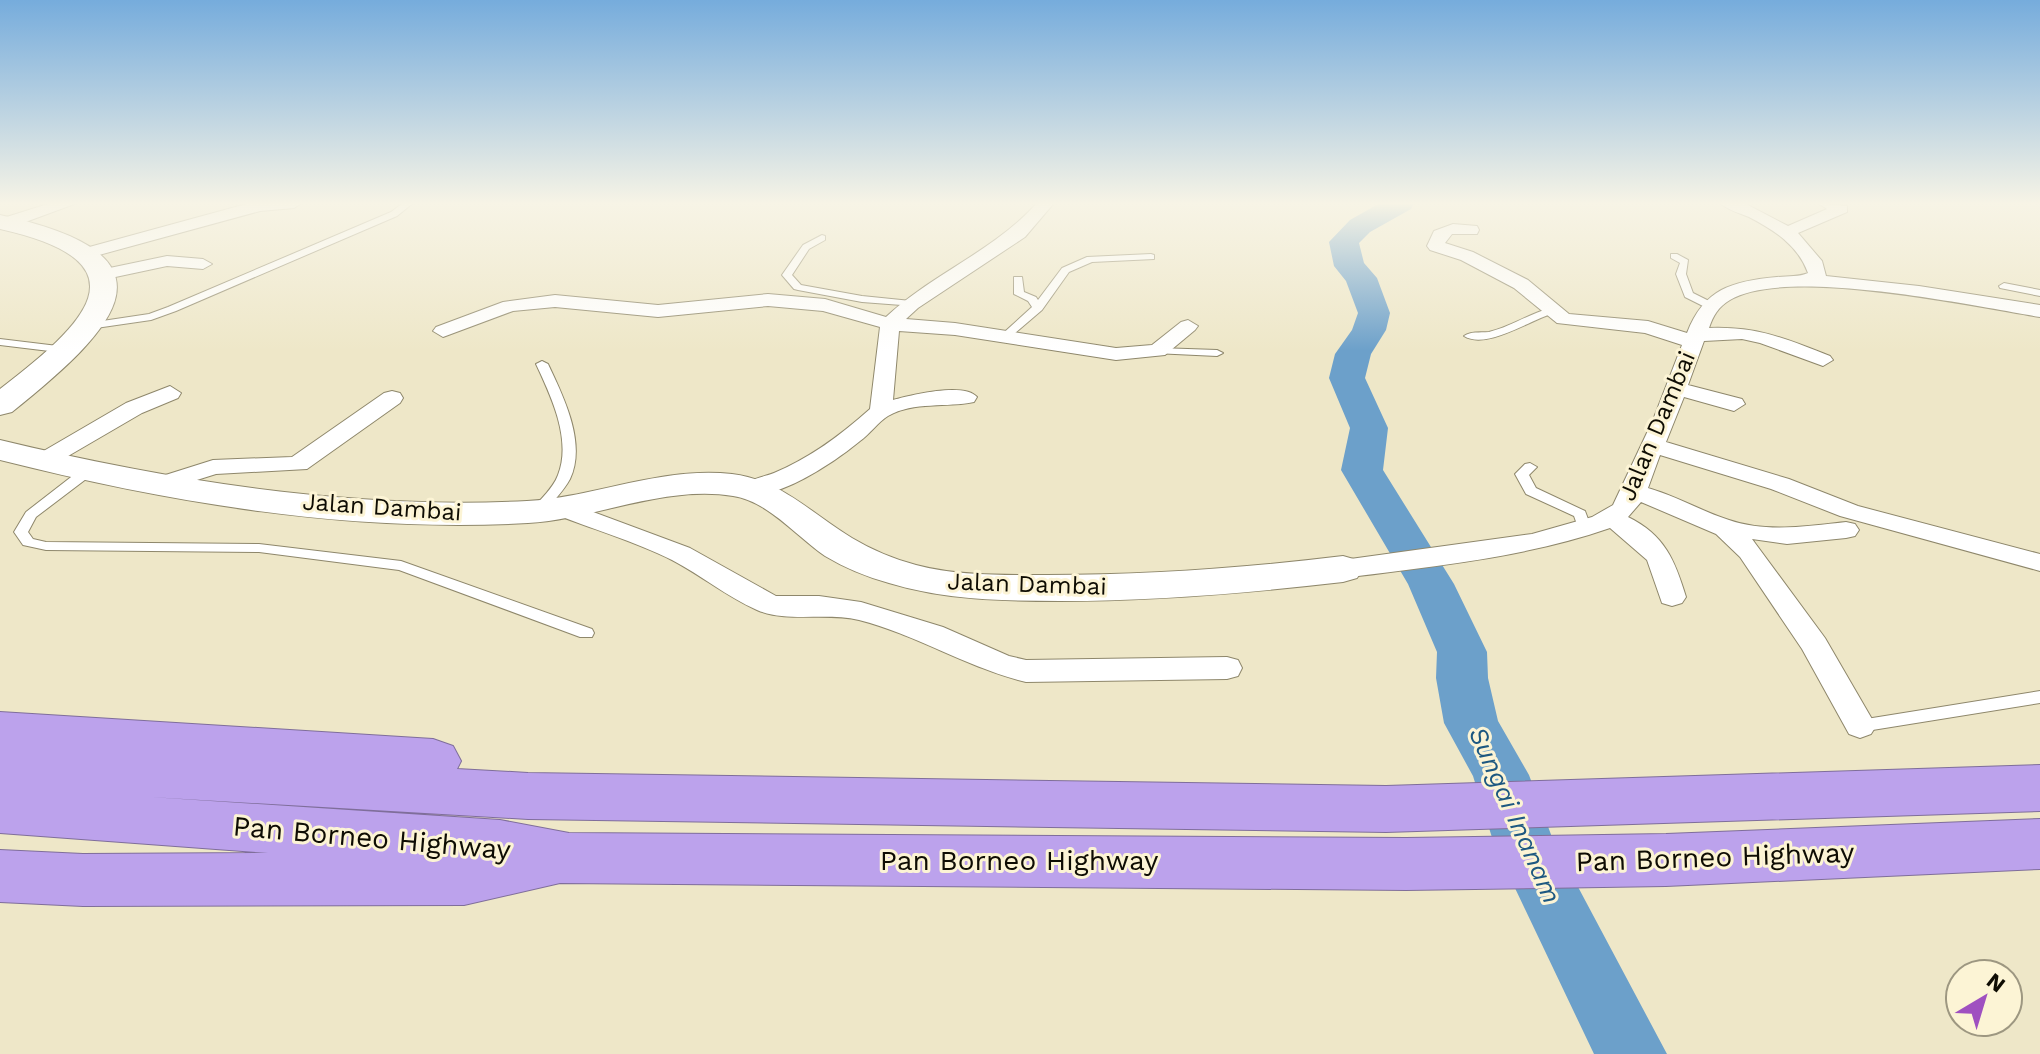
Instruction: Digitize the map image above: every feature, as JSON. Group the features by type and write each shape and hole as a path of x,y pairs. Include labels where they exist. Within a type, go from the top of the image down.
{"highway":[{"path":"0,732 469,764 526,812"},
{"name":"Pan Borneo Highway","path":"0,766 526,812 569,859 1406,864 1666,860 2040,844"},
{"name":"Pan Borneo Highway","path":"0,810 1386,809 2040,788"},
{"path":"0,876 83,880 464,879 569,859"}],"street":[{"path":"71,252 97,264 167,261 203,264"},
{"path":"97,264 129,252"},
{"path":"881,411 890,324 911,304 990,252"},
{"path":"1455,252 1521,284 1550,311 1564,319 1648,327 1695,339 1742,333 1766,338 1823,360"},
{"path":"1803,252 1817,269 1818,274 1810,280"},
{"path":"0,405 67,350 89,326 107,294 97,264"},
{"path":"1711,306 1721,295 1739,289 1810,280 1919,292 2040,311"},
{"path":"443,331 510,306 555,301 658,311 768,300 825,305 890,324 1116,354 1158,351 1188,326"},
{"name":"Jalan Dambai","path":"0,450 209,492 343,507 460,514 550,510 730,485 753,489 858,558 908,576 943,584 1078,588 1250,581 1479,551 1610,518 1623,509 1635,492 1642,465 1653,445 1703,316 1711,306"},
{"path":"1676,388 1734,404"},
{"path":"43,461 134,408 170,393"},
{"path":"753,489 788,479 826,456 881,411 918,400 966,397"},
{"path":"165,483 213,467 298,464 392,398"},
{"path":"1653,445 1780,484 1849,511 1998,549 2040,563"},
{"path":"1635,492 1665,501 1725,528 1787,536 1846,530"},
{"path":"550,510 681,554 766,603 779,607 819,605 861,611 933,634 1001,665 1050,673 1227,668"},
{"path":"1610,518 1628,527 1660,557 1672,597"},
{"path":"1725,528 1760,564 1815,645 1860,726"}],"lane":[{"path":"89,326 151,317 305,252"},
{"path":"802,252 787,275 798,287 911,304"},
{"path":"1674,256 1685,262 1681,274 1689,295 1711,306"},
{"path":"1004,337 1038,308 1058,285 1065,270 1090,259 1151,257"},
{"path":"1018,279 1019,294 1032,299 1038,308"},
{"path":"2004,286 2040,293"},
{"path":"1469,336 1487,337 1513,330 1533,315 1550,311"},
{"path":"0,342 67,350"},
{"path":"1158,351 1217,353"},
{"path":"542,364 559,400 568,448 566,475 550,510"},
{"path":"1530,467 1522,474 1531,491 1580,514 1584,527"},
{"path":"89,470 31,515 21,532 28,542 46,546 259,548 401,566 586,633"},
{"path":"1998,549 2040,555"},
{"path":"1860,726 2040,697"}],"waterway":[{"name":"Sungai Inanam","path":"1346,252 1349,266 1361,278 1374,313 1369,330 1353,354 1347,378 1369,428 1362,470 1431,584 1462,652 1462,678 1471,723 1501,775 1524,844 1631,1054"}]}
